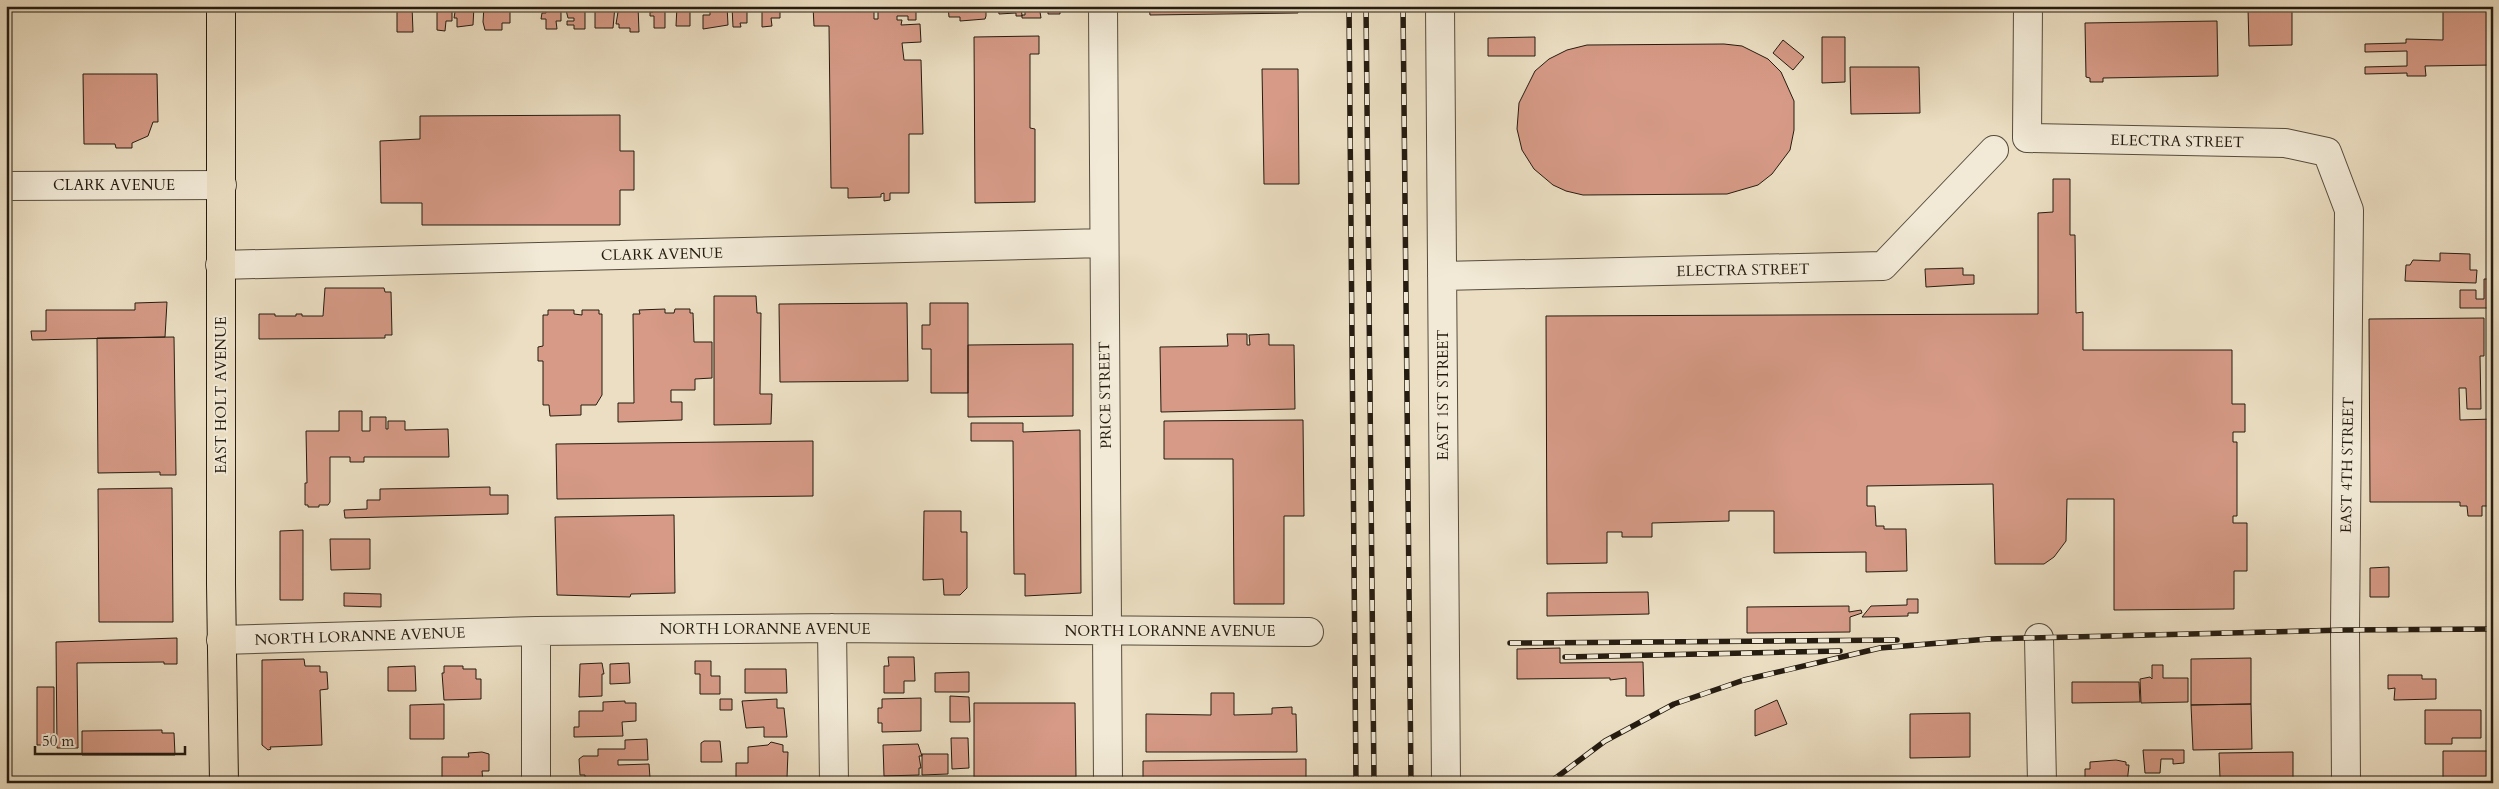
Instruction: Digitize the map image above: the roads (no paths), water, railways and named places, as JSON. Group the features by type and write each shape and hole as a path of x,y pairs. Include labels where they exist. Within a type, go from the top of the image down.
{"main road":[{"name":"EAST HOLT AVENUE","path":"221,6 221,640 224,783"}],"street":[{"name":"PRICE STREET","path":"1103,6 1108,783"},
{"name":"EAST 1ST STREET","path":"1440,6 1446,783"},
{"name":"ELECTRA STREET","path":"2028,6 2027,138 2284,144 2327,152"},
{"name":"ELECTRA STREET","path":"1442,276 1883,266 1994,150"},
{"name":"EAST 4TH STREET","path":"2327,152 2350,210 2345,630 2346,783"},
{"name":"CLARK AVENUE","path":"6,186 222,185"},
{"name":"CLARK AVENUE","path":"220,265 1104,243"},
{"name":"NORTH LORANNE AVENUE","path":"221,640 536,631 832,628 1309,632"},
{"path":"832,628 834,783"},
{"path":"536,631 536,783"},
{"path":"2039,638 2042,783"}],"railway":[{"path":"1349,6 1356,783"},
{"path":"1366,6 1374,783"},
{"path":"1403,6 1411,783"},
{"path":"1549,783 1605,741 1674,704 1744,680 1880,648 1988,639 2345,630 2493,629"},
{"path":"1510,643 1897,640"},
{"path":"1565,657 1840,651"}]}
